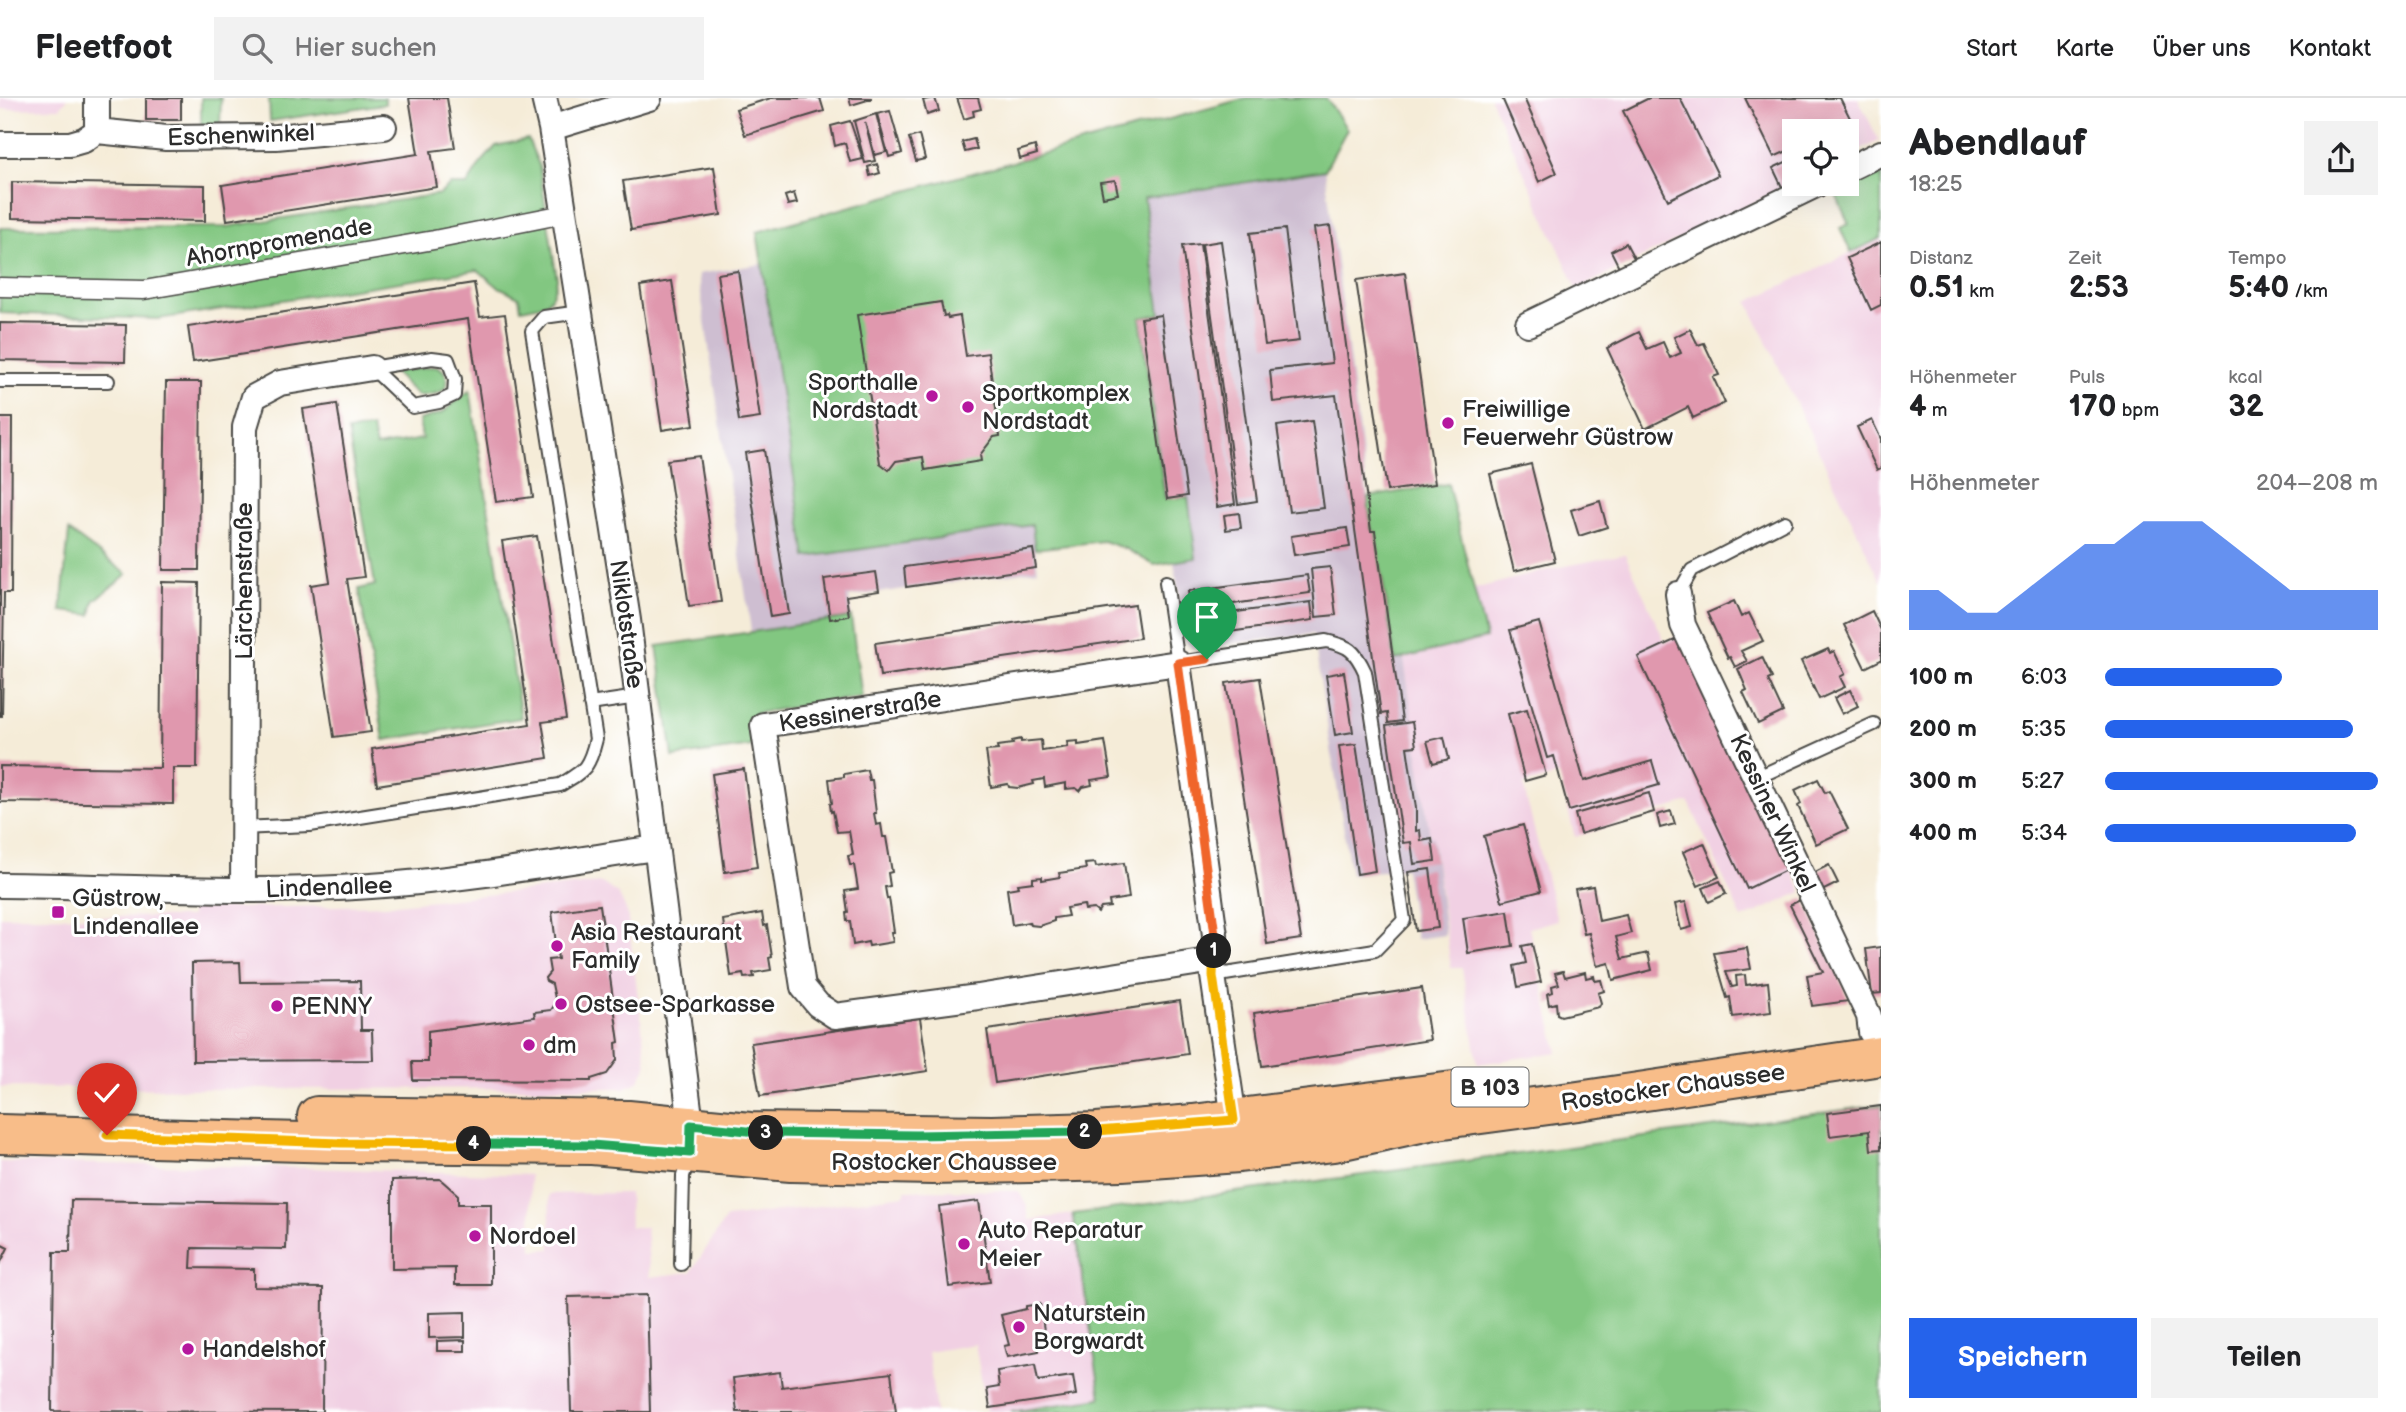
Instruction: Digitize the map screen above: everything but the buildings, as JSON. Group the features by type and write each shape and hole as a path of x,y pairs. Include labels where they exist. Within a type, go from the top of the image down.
{"main road":[{"name":"Rostocker Chaussee","path":"0,1119 102,1120 184,1116 628,1120 690,1139 791,1162 945,1165 1144,1160 1237,1136 1334,1142 1429,1121 1578,1101 1878,1040"},
{"name":"Rostocker Chaussee","path":"0,1133 341,1143 592,1145 690,1139"}],"street":[{"path":"97,98 97,131"},
{"name":"Niklotstraße","path":"544,98 551,128 628,620 690,1139"},
{"path":"551,128 649,98"},
{"name":"Eschenwinkel","path":"0,145 70,144 84,140 97,131 166,138 276,137 384,127"},
{"path":"1859,164 1881,153"},
{"path":"1528,324 1793,196"},
{"name":"Ahornpromenade","path":"0,287 144,290 445,238 564,214"},
{"name":"Lärchenstraße","path":"243,889 244,427 254,397 281,383 372,368"},
{"name":"Kessiner Winkel","path":"1678,594 1683,625 1878,1040"},
{"path":"1178,663 1215,934 1214,968 1237,1136"},
{"name":"Kessinerstraße","path":"1178,663 763,725 803,987 818,1005 835,1016 1214,968"},
{"name":"Lindenallee","path":"0,885 348,888 415,883 655,848"}],"lane":[{"path":"243,828 310,825 560,785 579,774 590,762 596,739 532,331 544,317 580,312"},
{"name":"Lärchenstraße","path":"432,358 448,360 455,379 454,395 439,402 413,407 372,368 432,358"},
{"path":"0,381 108,381"},
{"path":"1678,594 1692,570 1785,522"},
{"path":"1166,582 1178,663 1326,641 1344,645 1357,655 1365,672 1404,920 1376,950 1214,968"},
{"path":"590,704 637,697"},
{"path":"1756,778 1874,724"},
{"path":"681,1264 683,1176 690,1139"}],"shaded area":[{"path":"0,98 68,98 60,108 0,109"},
{"path":"1490,98 1858,98 1879,141 1859,151 1859,119 1782,119 1782,189 1577,289"},
{"path":"1325,170 1372,530 1376,530 1395,660 1404,659 1430,837 1433,837 1445,935 1416,939 1405,868 1351,875 1313,634 1191,648 1185,640 1174,562 1196,558 1188,498 1166,500 1140,317 1160,314 1143,198"},
{"path":"1881,238 1881,582 1748,302"},
{"path":"762,264 806,557 1032,525 1038,570 849,597 851,617 751,631 698,274"},
{"path":"1625,554 1665,642 1680,634 1802,892 1742,919 1689,802 1575,837 1559,775 1523,785 1557,920 1529,928 1558,1052 1478,1064 1462,968 1451,968 1404,659 1486,638 1474,589"},
{"path":"602,883 619,895 627,912 647,1066 638,1082 624,1088 0,1087 0,916 191,917 191,909 387,905"},
{"path":"0,1162 530,1175 532,1250 551,1249 549,1194 629,1193 630,1227 646,1227 650,1277 691,1272 726,1218 905,1195 905,1190 1018,1191 1026,1203 1029,1220 1073,1214 1102,1398 1011,1412 987,1412 975,1344 928,1352 936,1412 0,1412"}],"green space":[{"path":"201,98 221,98 220,125 201,125"},
{"path":"269,98 385,98 385,104 270,121"},
{"name":"Sportkomplex Nordstadt","path":"1246,98 1326,98 1347,129 1325,170 1144,198 1160,314 1140,318 1165,499 1188,497 1196,558 1154,565 1126,549 1103,541 1035,549 1032,525 806,557 757,232"},
{"path":"528,139 539,165 557,279 550,299 542,304 521,309 519,297 497,286 478,270 158,319 0,313 0,228 225,227 440,194 450,185 467,185 496,146"},
{"path":"1881,171 1881,238 1851,253 1840,228 1849,224 1836,196 1859,196 1859,182"},
{"path":"437,366 444,372 447,384 442,391 430,395 418,396 393,372"},
{"path":"470,390 521,718 384,740 359,589 375,585 348,431 372,428 376,447 422,439 419,420 442,413"},
{"path":"1448,484 1486,638 1395,660 1375,531 1371,531 1368,497"},
{"path":"69,531 127,574 94,601 91,615 61,611"},
{"path":"851,617 862,697 756,713 760,745 673,757 657,646"},
{"path":"1881,1105 1881,1412 1011,1412 1101,1398 1073,1214"}],"place":[{"name":"Sporthalle Nordstadt","path":"932,396"},
{"name":"Sportkomplex Nordstadt","path":"968,407"},
{"name":"Freiwillige Feuerwehr Güstrow","path":"1448,423"},
{"name":"Güstrow, Lindenallee","path":"58,912"},
{"name":"Asia Restaurant Family","path":"557,946"},
{"name":"Ostsee-Sparkasse","path":"561,1004"},
{"name":"PENNY","path":"277,1006"},
{"name":"dm","path":"529,1045"},
{"name":"Nordoel","path":"475,1236"},
{"name":"Auto Reparatur Meier","path":"964,1244"},
{"name":"Naturstein Borgwardt","path":"1019,1327"},
{"name":"Handelshof","path":"188,1349"}],"route":[{"path":"107,1135 341,1143 592,1145 690,1153 691,1125 750,1132 992,1135 1097,1132 1234,1120 1213,976 1215,934 1178,663 1207,659"}]}
